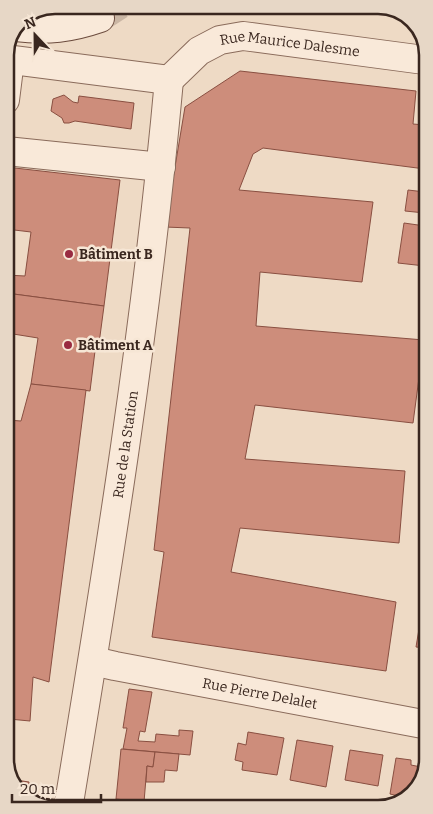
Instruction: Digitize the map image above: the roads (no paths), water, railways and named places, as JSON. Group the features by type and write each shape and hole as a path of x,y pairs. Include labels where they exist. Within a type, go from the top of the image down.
{"street":[{"path":"24,28 46,30 77,26 100,18"},
{"name":"Rue Maurice Dalesme","path":"169,80 199,51 220,40 243,36 419,59"},
{"path":"14,61 169,80"},
{"name":"Rue de la Station","path":"70,800 93,661 134,379 161,167 169,80"},
{"path":"14,152 161,167"},
{"name":"Rue Pierre Delalet","path":"93,661 419,723"}],"tunnel":[{"path":"100,18 106,14"}],"place":[{"name":"Bâtiment B","path":"69,254"},
{"name":"Bâtiment A","path":"68,345"}]}
